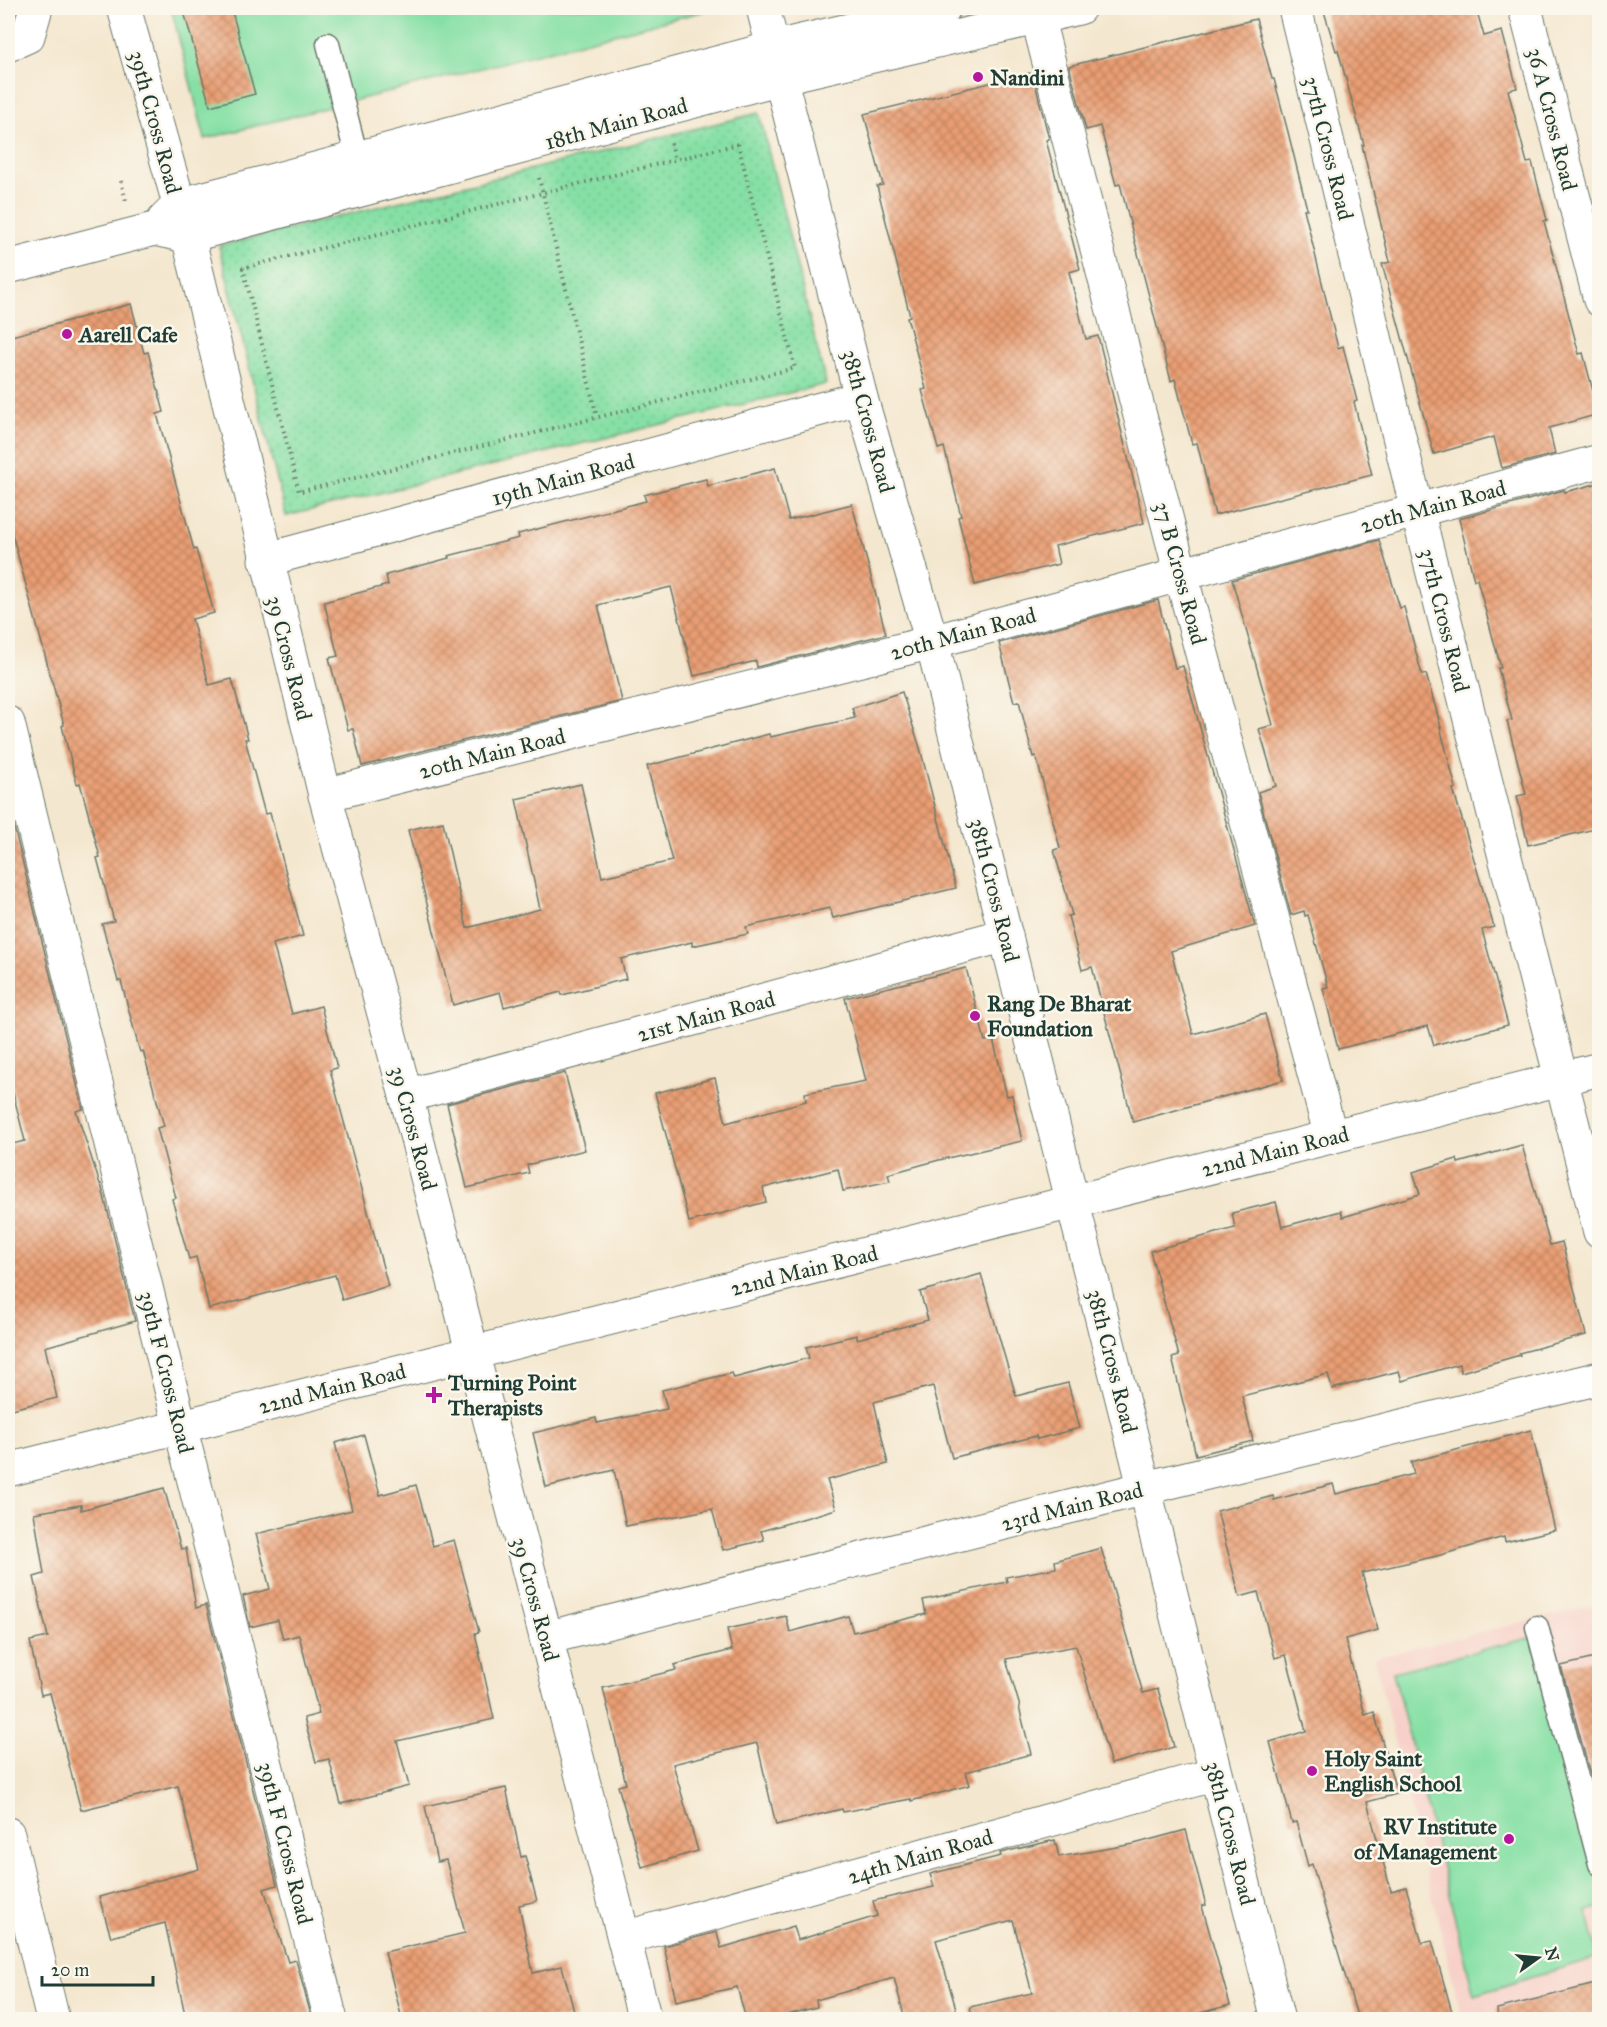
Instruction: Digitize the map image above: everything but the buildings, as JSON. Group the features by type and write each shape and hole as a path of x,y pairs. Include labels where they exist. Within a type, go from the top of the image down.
{"street":[{"path":"8,45 28,36 36,8"},
{"name":"39th Cross Road","path":"124,8 188,236"},
{"name":"38th Cross Road","path":"763,8 861,398 932,642 1278,2019"},
{"name":"18th Main Road","path":"8,267 154,230 188,236 777,63 944,8"},
{"name":"18th Main Road","path":"179,205 357,158 777,63 1036,12 1079,8"},
{"name":"37th Cross Road","path":"1294,8 1417,510 1599,1232"},
{"name":"36 A Cross Road","path":"1525,8 1599,300"},
{"name":"37 B Cross Road","path":"1036,12 1181,575 1331,1137"},
{"path":"154,230 179,205"},
{"name":"39 Cross Road","path":"188,236 325,795 406,1096 645,2019"},
{"name":"19th Main Road","path":"266,560 861,398"},
{"name":"20th Main Road","path":"325,795 932,642 1599,461"},
{"name":"39th F Cross Road","path":"8,723 180,1426 331,2019"},
{"name":"21st Main Road","path":"406,1096 1006,935"},
{"name":"22nd Main Road","path":"8,1470 1599,1069"},
{"name":"23rd Main Road","path":"546,1638 1145,1488 1599,1378"},
{"name":"24th Main Road","path":"624,1938 1216,1774"},
{"path":"8,1834 49,2005"}],"lane":[{"path":"328,44 357,158"},
{"path":"1537,1627 1599,1864"}],"path":[{"path":"738,144 795,368 299,492 243,268 542,192 738,144"},
{"path":"121,181 126,201"},
{"path":"542,192 597,417"}],"shaded area":[{"name":"RV Institute of Management","path":"1599,1604 1599,2019 1462,2019 1374,1658"}],"green space":[{"path":"171,8 716,8 205,139"},
{"path":"759,113 826,384 286,516 219,246"},
{"name":"RV Institute of Management","path":"1537,1636 1599,1877 1599,1908 1587,1911 1598,1957 1474,1995 1393,1672"}],"place":[{"name":"Nandini","path":"978,77"},
{"name":"Aarell Cafe","path":"67,334"},
{"name":"Rang De Bharat Foundation","path":"975,1016"},
{"name":"Turning Point Therapists","path":"434,1395"},
{"name":"Holy Saint English School","path":"1312,1771"},
{"name":"RV Institute of Management","path":"1509,1839"}]}
